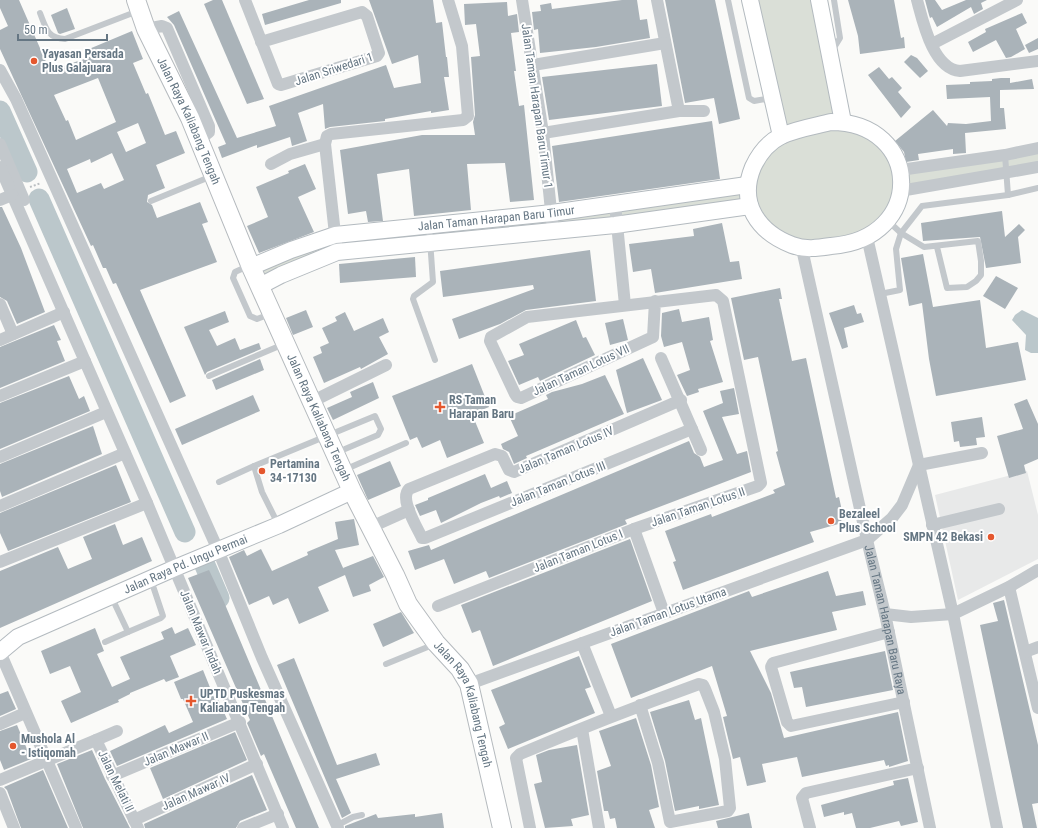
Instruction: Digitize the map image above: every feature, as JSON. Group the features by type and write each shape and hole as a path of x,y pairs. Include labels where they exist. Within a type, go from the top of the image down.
{"main road":[{"name":"Jalan Raya Kaliabang Tengah","path":"138,5 146,29 199,140 250,266 352,491 408,604 436,643 460,669 469,684 502,828"}],"street":[{"name":"Jalan Sriwedari 1","path":"244,0 261,42 278,84 282,85 379,54 367,16 362,12 261,42"},
{"path":"337,252 325,144 326,138 331,134 465,118 468,111 462,46 448,0"},
{"name":"Jalan Taman Harapan Baru Timur 1","path":"522,0 543,133 553,230"},
{"path":"657,0 680,112"},
{"path":"750,0 781,136"},
{"path":"819,0 843,122"},
{"path":"917,0 926,34 944,65 952,70 960,71 1038,61"},
{"path":"932,44 1017,0"},
{"path":"533,65 665,43"},
{"path":"0,70 16,99 337,827"},
{"path":"543,133 680,112 704,111"},
{"path":"831,122 843,122 868,130 879,137 897,158 902,180 897,204 888,221 875,233 838,246 802,249 771,235 757,220 750,206 747,185 758,157 765,148 781,136 831,122"},
{"path":"0,144 181,566"},
{"path":"271,164 290,154 325,144"},
{"path":"900,170 1005,155 1038,148"},
{"path":"0,167 147,503 181,566"},
{"path":"900,191 1006,174 1038,167"},
{"name":"Jalan Taman Harapan Baru Timur","path":"250,266 335,235 552,213 747,185"},
{"path":"0,200 12,194"},
{"path":"615,204 625,304"},
{"name":"Jalan Taman Harapan Baru Timur","path":"260,286 281,275 337,252 616,225 750,206"},
{"path":"867,237 953,614 997,828"},
{"name":"Jalan Taman Harapan Baru Raya","path":"802,249 866,540 889,632 930,828"},
{"name":"Jalan Taman Lotus VII","path":"655,301 653,337 517,398 490,341 491,336 527,318 625,304 655,301 716,295 722,301 761,483"},
{"path":"0,304 13,334"},
{"path":"0,340 64,312"},
{"path":"661,358 681,400 701,450"},
{"path":"0,396 85,361"},
{"path":"311,402 386,365"},
{"name":"Jalan Taman Lotus IV","path":"409,510 404,498 409,489 488,457 500,454 509,470 514,472 681,400"},
{"path":"0,457 106,412"},
{"name":"Jalan Taman Lotus III","path":"409,510 422,538 425,538 692,429"},
{"path":"0,506 125,453"},
{"path":"919,465 982,453"},
{"path":"866,540 892,518 902,504 919,465"},
{"name":"Jalan Taman Lotus II","path":"634,529 753,489 761,483"},
{"name":"Jalan Raya Pd. Ungu Permai","path":"0,652 18,637 215,551 279,526 352,491"},
{"path":"1,558 147,503"},
{"path":"932,525 999,509"},
{"path":"371,527 409,510"},
{"name":"Jalan Taman Lotus I","path":"438,606 634,529 664,614"},
{"name":"Jalan Taman Lotus Utama","path":"469,684 866,540"},
{"name":"Jalan Mawar Indah","path":"181,566 240,722 284,828"},
{"path":"885,614 911,617 953,614 1009,587 1038,570"},
{"path":"1009,587 1038,708"},
{"path":"889,632 773,663 771,667 787,722 791,726 904,702"},
{"name":"Jalan Raya Pd. Ungu Permai","path":"0,638 18,637"},
{"path":"582,643 611,716"},
{"path":"1024,652 1038,646"},
{"path":"0,652 25,713 76,828"},
{"path":"530,828 516,758 520,754 611,716 640,705 698,684 703,685 714,712 725,759 731,805 728,810 670,822 658,763 640,705"},
{"path":"0,724 25,713"},
{"name":"Jalan Mawar II","path":"112,776 240,722"},
{"path":"582,729 599,828"},
{"path":"96,740 117,731"},
{"name":"Jalan Melati II","path":"0,780 96,740 136,824"},
{"name":"Jalan Mawar IV","path":"136,824 257,764"},
{"path":"810,828 802,798 806,793 918,768"},
{"path":"0,793 11,827"},
{"path":"244,828 278,814"}],"lane":[{"path":"728,0 749,98 754,101 772,98"},
{"path":"830,53 840,38 834,0"},
{"path":"40,13 47,30 51,35 55,39 65,39 138,5"},
{"path":"1005,155 1008,195"},
{"path":"151,201 214,176"},
{"path":"880,294 900,290 896,249 901,233 920,208 926,204 1008,195 1038,188"},
{"path":"888,221 901,233 924,247 937,247 978,241 982,272 976,281 967,287 947,288 937,247"},
{"path":"429,225 433,282 414,296 413,299 436,360"},
{"path":"250,266 232,275 250,316 257,319 272,313"},
{"path":"209,376 286,343"},
{"path":"220,482 254,466 375,416 381,429 378,435 345,449"},
{"path":"343,471 406,443"},
{"path":"254,466 262,492 279,526"},
{"path":"105,642 163,616 150,579"},
{"path":"111,596 128,632"},
{"path":"386,664 436,643"},
{"path":"337,827 353,817 362,815"}],"path":[{"path":"28,188 44,182"}],"shaded area":[{"path":"750,0 819,0 843,122 868,130 900,170 1038,148 1038,167 901,191 881,228 802,249 750,206 337,252 260,286 251,267 335,235 747,185 781,136"},
{"path":"1022,310 1038,318 1038,353 1031,353 1025,350 1026,335 1012,320 1015,315"},
{"name":"SMPN 42 Bekasi","path":"1027,471 1038,515 1038,559 958,600 935,495"}],"building":[{"path":"0,0 19,0 50,71 92,56 89,49 132,31 143,59 133,63 146,94 148,93 165,135 176,131 185,153 156,165 165,188 148,195 147,202 152,205 157,218 200,202 208,222 202,224 217,262 140,290 186,396 170,403 116,283 113,284 106,268 103,268 93,245 91,246 0,49 0,30 8,26 0,8","holes":["98,78 116,122 76,140 68,120 66,121 54,95","138,123 146,143 126,152 117,132","112,153 124,180 104,189 101,183 77,193 67,169 90,159 91,163"]},
{"path":"213,0 222,0 264,99 247,104 204,4"},
{"path":"309,0 341,0 341,3 265,25 262,14"},
{"path":"369,0 433,0 436,23 442,22 449,77 444,77 449,110 431,113 431,111 385,119 385,121 330,127 325,129 323,104 298,113 307,141 292,146 290,137 257,148 257,145 222,158 218,147 226,144 174,25 167,17 179,11 237,138 276,126 269,106 386,65 394,88 421,83 418,55 392,64"},
{"path":"622,0 637,0 640,20 647,19 650,38 596,47 540,53 538,29 534,30 532,12 541,11 540,5 551,3 552,9"},
{"path":"665,0 715,0 740,119 719,124 714,98 685,103"},
{"path":"848,0 894,0 901,38 904,37 905,48 860,54 858,36"},
{"path":"925,0 935,0 942,10 966,0 987,0 981,3 983,9 974,14 971,7 937,27 932,17 930,18"},
{"path":"507,2 508,16 517,14 519,32 511,33 516,71 514,71 519,106 524,105 534,200 510,202 505,163 467,164 471,210 414,216 409,169 377,174 383,221 368,222 366,211 348,214 340,150 422,135 475,135 473,122 475,115 471,57 480,56 476,24 465,25 464,4"},
{"path":"67,8 75,29 60,34 58,33 51,15"},
{"path":"1022,13 1027,23 1016,29 1025,49 1011,57 1006,58 996,40 973,52 968,42 986,32 985,29"},
{"path":"1038,38 1038,49 1029,53 1025,45"},
{"path":"911,55 917,58 928,71 920,78 904,62"},
{"path":"657,64 662,106 549,120 542,77"},
{"path":"879,67 889,79 892,77 902,88 898,92 911,107 901,118 868,75"},
{"path":"1010,78 1010,83 1032,79 1034,89 1000,90 1000,108 1004,108 1006,129 965,133 966,153 953,154 953,149 918,154 919,160 906,162 904,152 895,141 933,110 947,126 948,123 966,124 991,121 990,97 947,99 946,85 970,84 970,82 992,81 992,79"},
{"path":"712,121 720,179 559,202 552,146"},
{"path":"305,164 316,189 298,197 314,232 259,253 247,226 268,217 256,187 289,173 288,171"},
{"path":"0,207 2,207 21,248 45,312 17,324 7,301 0,297"},
{"path":"1002,211 1005,237 1019,224 1025,230 1018,237 1021,263 986,268 980,237 923,241 921,223"},
{"path":"722,223 730,262 739,261 742,279 655,293 651,269 633,272 629,244 694,236 693,229"},
{"path":"590,250 596,301 526,310 500,324 459,339 452,319 534,289 533,285 443,297 440,271"},
{"path":"923,254 933,307 980,300 986,348 1018,342 1026,380 936,396 929,359 922,303 909,306 901,258"},
{"path":"415,257 416,277 340,283 339,264"},
{"path":"996,276 1018,288 1005,309 983,296"},
{"path":"780,288 782,299 779,299 792,361 806,358 836,498 839,497 842,511 839,512 842,523 810,532 814,542 683,590 673,562 676,561 665,531 711,514 712,517 775,493 773,490 785,485 776,452 778,451 758,357 744,360 731,298"},
{"path":"854,305 857,314 861,313 864,322 844,328 848,347 842,349 829,313"},
{"path":"679,309 682,322 709,317 713,340 710,341 723,382 698,389 699,392 687,396 677,375 690,370 682,342 664,347 661,336 662,313"},
{"path":"306,310 313,327 293,335 286,318"},
{"path":"225,311 229,322 209,330 217,346 235,338 240,350 259,343 261,349 207,372 205,375 184,327"},
{"path":"345,312 354,331 383,318 389,332 379,337 388,354 361,369 360,367 324,383 313,357 322,353 320,347 329,343 322,328 337,321 335,317"},
{"path":"623,319 628,340 610,345 605,323"},
{"path":"576,320 583,338 586,337 595,355 540,381 538,377 519,385 508,361 524,355 519,344"},
{"path":"54,325 61,340 57,341 65,361 0,388 0,347"},
{"path":"643,358 662,400 627,413 616,370"},
{"path":"260,359 264,370 216,390 212,380"},
{"path":"472,364 489,407 472,414 484,443 447,458 440,440 422,448 417,437 410,440 392,396"},
{"path":"605,375 624,414 526,456 527,458 514,464 509,452 503,449 501,444 518,436 509,416 548,399 546,395 552,392 582,384"},
{"path":"69,376 79,399 84,396 90,411 0,449 0,403"},
{"path":"373,382 379,398 333,420 327,408 352,397 350,392"},
{"path":"734,388 739,414 722,417 737,454 747,451 751,472 625,520 627,524 489,578 486,571 454,584 444,559 415,570 408,551 429,545 431,550 689,441 694,453 700,457 704,467 723,460 703,411 723,403 720,391"},
{"path":"253,395 260,411 182,445 175,429"},
{"path":"1027,399 1038,424 1038,459 1024,465 1026,473 1009,478 997,436 1023,429 1014,404"},
{"path":"982,417 985,437 976,438 977,445 960,447 959,441 954,442 951,422"},
{"path":"93,426 102,454 2,497 0,491 0,464"},
{"path":"390,461 401,486 368,500 357,475"},
{"path":"116,465 131,502 8,551 0,533 0,513"},
{"path":"485,474 491,488 507,481 512,493 481,503 441,523 436,510 420,516 415,505"},
{"path":"354,519 359,545 335,550 343,568 373,556 384,577 369,585 371,591 353,597 345,575 318,587 329,611 299,624 288,598 273,605 269,596 249,605 229,557 244,550 247,556 261,549 272,571 308,555 307,552 338,539 335,522"},
{"path":"115,524 123,545 142,537 152,561 0,628 0,571 58,547 68,569 92,559 83,537"},
{"path":"630,539 652,601 493,666 480,630 472,633 461,605"},
{"path":"209,570 224,602 319,828 296,828 264,754 261,756 247,723 250,720 188,578"},
{"path":"828,571 836,596 863,591 866,605 832,612 837,630 750,651 771,693 784,738 898,712 908,761 889,767 889,765 886,766 884,760 802,777 797,757 762,764 766,782 747,786 740,757 733,759 723,717 727,716 712,666 631,698 611,644 749,591 752,597"},
{"path":"1004,600 1038,745 1038,803 1032,804 1037,828 1023,828 980,625 998,621 993,603"},
{"path":"401,612 414,633 383,647 373,624"},
{"path":"172,627 175,634 188,628 196,645 170,656 179,677 166,682 164,679 130,693 118,700 119,702 71,723 61,701 81,692 70,666 50,674 41,651 95,628 104,651 97,654 112,687 130,679 120,657 164,639 161,632"},
{"path":"885,651 893,690 806,707 802,687 794,688 790,672"},
{"path":"579,656 591,687 585,689 595,713 508,749 499,727 505,724 491,690"},
{"path":"294,658 337,765 376,753 380,765 336,779 351,813 342,818 277,665"},
{"path":"203,670 215,700 218,699 227,719 117,766 110,751 165,725 169,733 193,722 174,682"},
{"path":"8,691 16,709 0,716 0,694"},
{"path":"689,700 695,720 701,718 719,805 699,809 699,806 675,811 665,761 650,712"},
{"path":"636,718 651,765 659,807 649,810 655,828 617,828 615,818 610,819 608,811 604,811 597,771 611,766 599,731"},
{"name":"Mushola Al - Istiqomah","path":"17,725 31,759 4,770 0,760 0,731"},
{"path":"235,732 247,760 163,799 150,768"},
{"path":"577,745 589,815 571,819 573,826 545,828 534,784 542,782 536,755 549,750"},
{"path":"92,750 130,828 83,828 57,764"},
{"path":"43,770 68,828 21,828 7,790 4,787"},
{"path":"252,775 267,810 240,821 236,828 145,828 144,824"},
{"path":"908,778 918,822 901,826 899,821 870,828 856,828 852,813 844,815 844,812 824,817 821,805 894,785 893,781"},
{"path":"442,813 444,828 345,828 345,826 376,814 378,818 415,814 415,817"},
{"path":"749,813 752,828 718,828 716,821"}],"waterway":[{"path":"0,111 27,172"},
{"path":"39,199 185,532"},
{"path":"204,563 219,598"}],"place":[{"name":"Yayasan Persada Plus Galajuara","path":"34,61"},
{"name":"RS Taman Harapan Baru","path":"440,407"},
{"name":"Pertamina 34-17130","path":"262,471"},
{"name":"Bezaleel Plus School","path":"831,521"},
{"name":"SMPN 42 Bekasi","path":"991,537"},
{"name":"UPTD Puskesmas Kaliabang Tengah","path":"191,701"},
{"name":"Mushola Al - Istiqomah","path":"13,746"}]}
